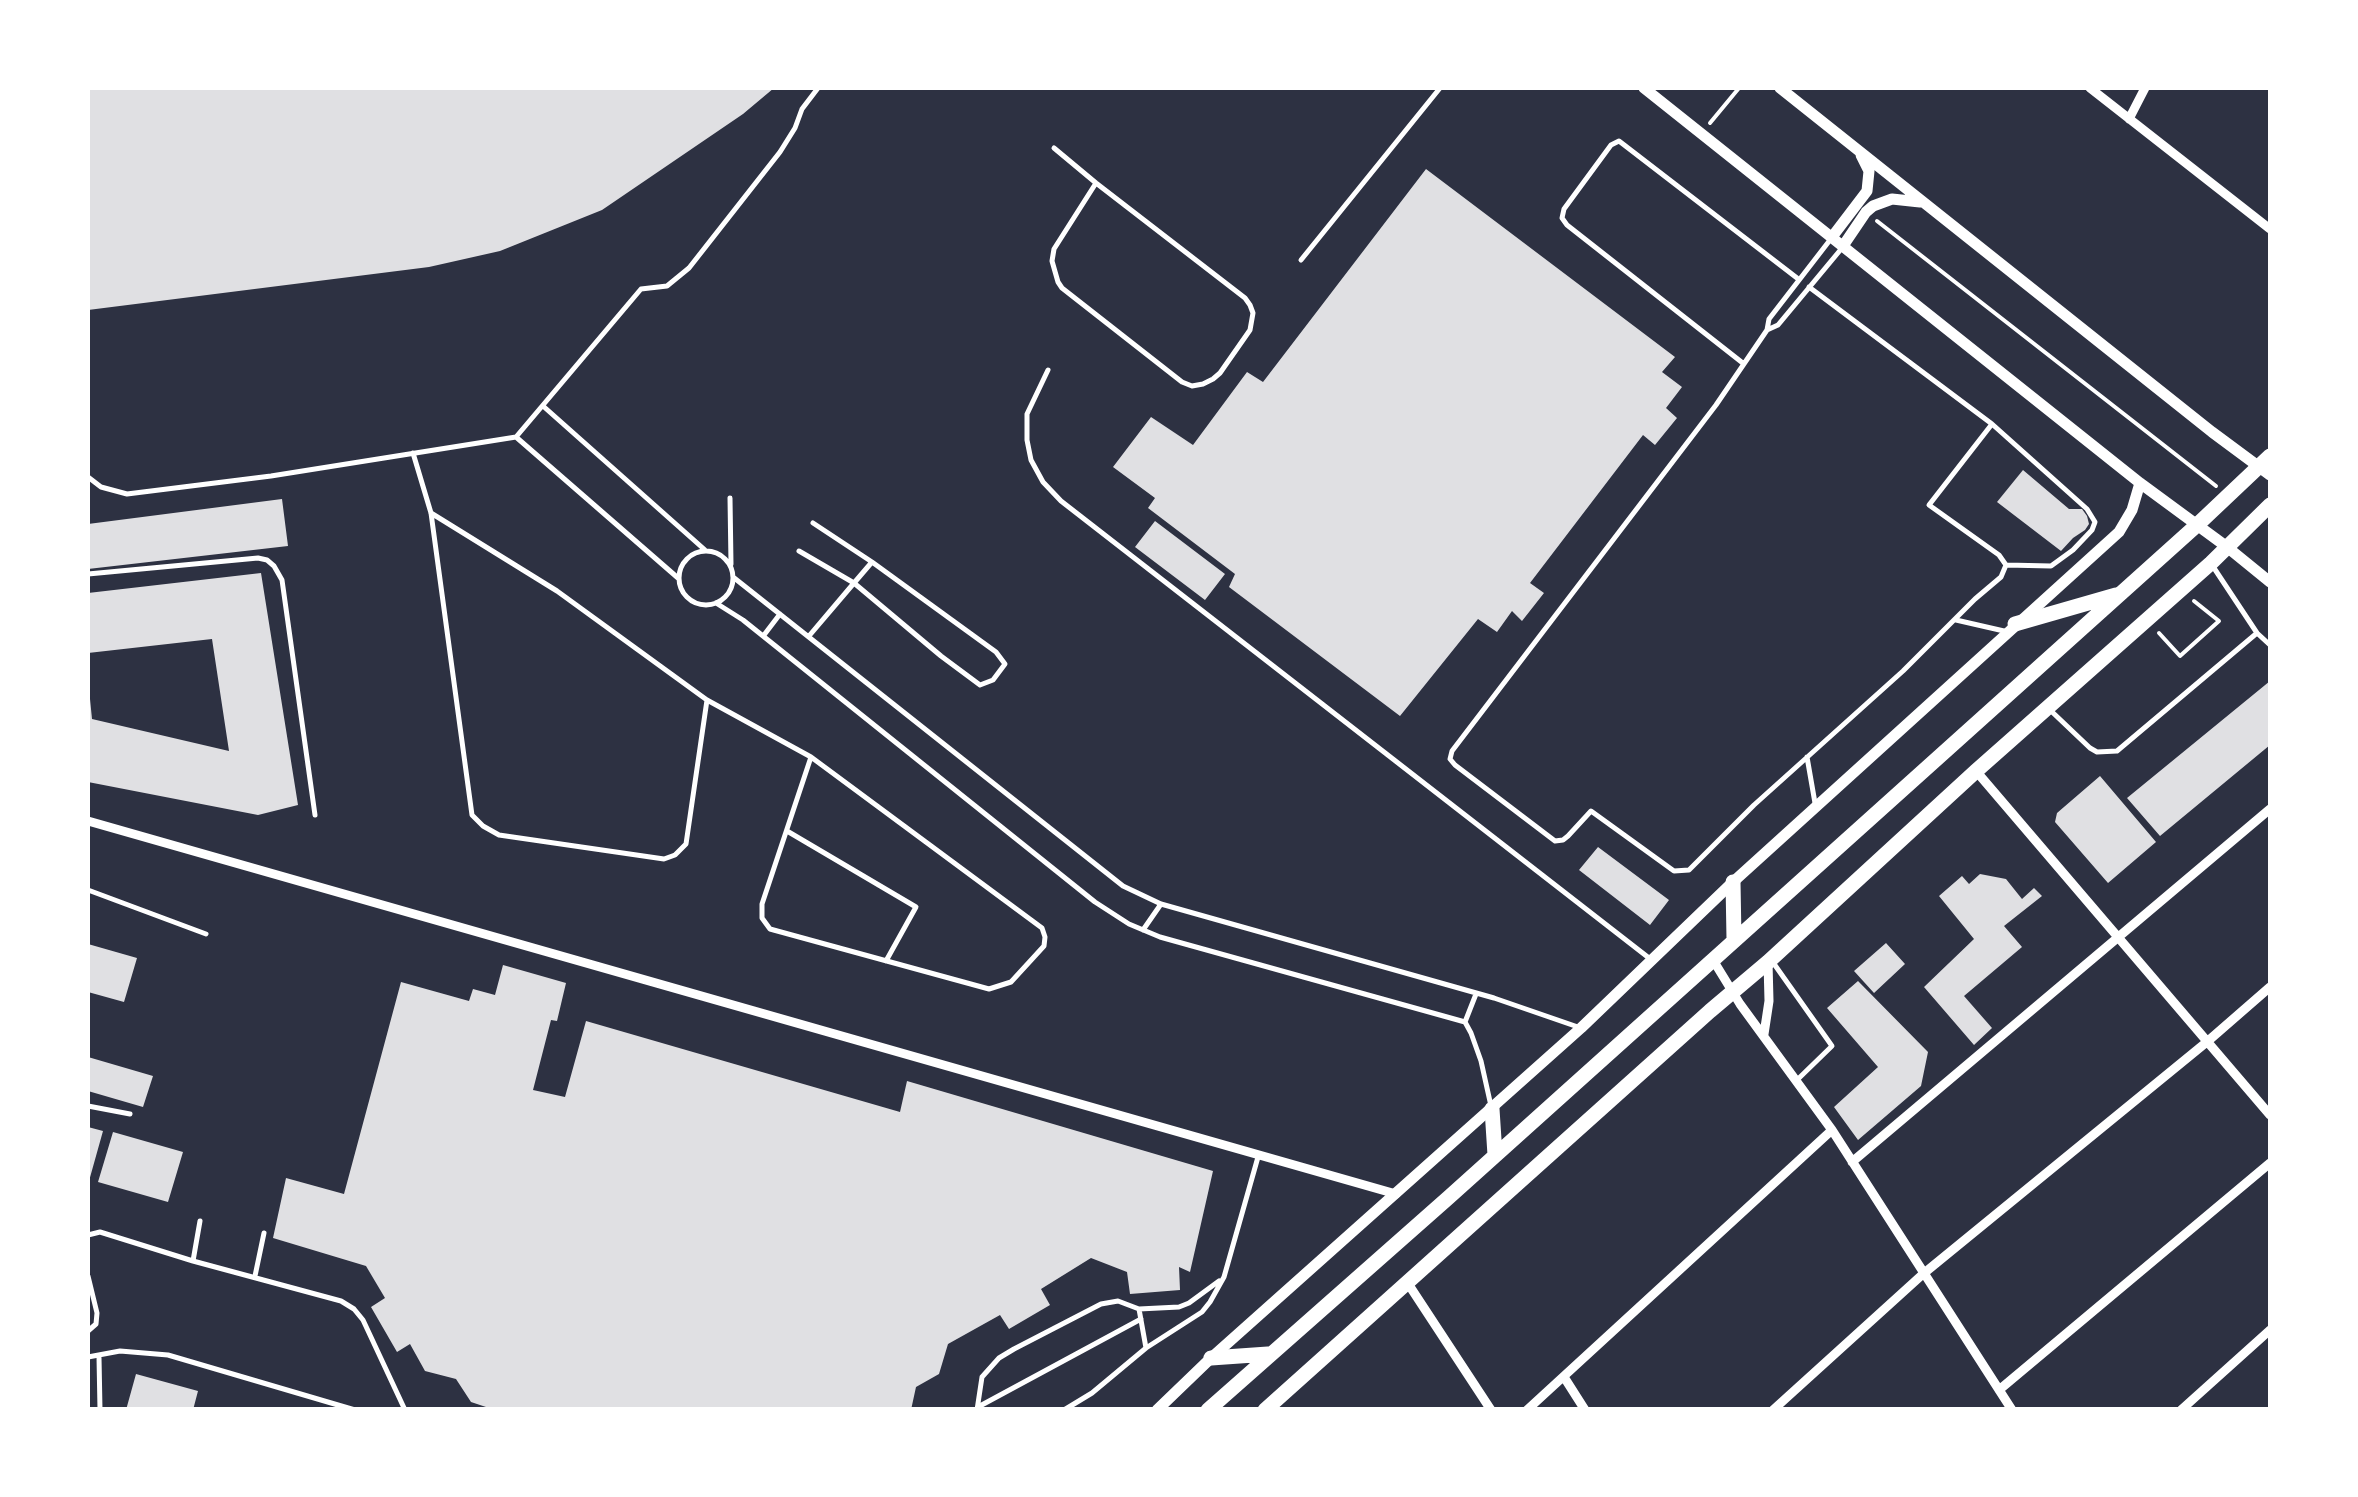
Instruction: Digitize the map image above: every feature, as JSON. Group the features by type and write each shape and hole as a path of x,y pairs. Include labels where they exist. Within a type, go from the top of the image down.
{"main road":[{"path":"1208,1410 2267,466"},
{"path":"1265,1410 1769,961 2270,506"},
{"path":"2011,628 2120,594"},
{"path":"1733,882 1734,939"},
{"path":"1492,1109 1495,1155"},
{"path":"1211,1358 1268,1354"}],"street":[{"path":"1644,88 2140,484 2270,582"},
{"path":"1780,88 2267,466"},
{"path":"2090,88 2270,229"},
{"path":"2129,118 2145,88"},
{"path":"1832,237 1867,190 1869,172 1859,151"},
{"path":"1843,246 1866,212 1878,203 1892,199 1924,203"},
{"path":"1157,1410 1581,1028 1733,882 2119,532 2132,510 2140,484"},
{"path":"1976,771 2270,1115"},
{"path":"1852,1162 2270,809"},
{"path":"88,821 1396,1194"},
{"path":"1713,960 1832,1130 2012,1409"},
{"path":"1764,1034 1769,961"},
{"path":"1773,1410 1923,1274 2270,987"},
{"path":"1527,1410 1832,1130"},
{"path":"1999,1390 2270,1163"},
{"path":"1407,1282 1491,1410"},
{"path":"2181,1410 2270,1330"},
{"path":"1564,1377 1585,1410"}],"lane":[{"path":"88,477 101,488 127,494 271,476 516,437 641,289 667,286 689,268 780,152 796,128 802,109 818,88"},
{"path":"1302,260 1440,88"},
{"path":"1744,364 1564,222 1564,208 1611,145 1619,141 1798,279"},
{"path":"1054,148 1250,305 1250,330 1214,379 1192,386 1182,382 1058,282 1052,261 1054,249 1096,184"},
{"path":"1832,237 1769,319 1767,330 1716,405 1450,759 1555,841 1563,840 1591,811 1674,870 1683,872 1694,866 1754,805 2001,577 2006,565"},
{"path":"1767,330 1778,325 1843,246"},
{"path":"1809,287 1992,424 2088,509 2095,522 2092,530 2051,566 2006,565"},
{"path":"1048,370 1027,414 1027,440 1031,460 1043,482 1061,501 1651,960"},
{"path":"543,406 705,550"},
{"path":"1992,424 1929,505 1999,554 2006,565"},
{"path":"516,437 678,578"},
{"path":"413,453 430,513 472,814 483,826 499,835 664,858 675,855 686,844 707,700"},
{"path":"730,498 733,577 731,588 726,597 706,605 696,603 680,589 680,568 695,553 716,552 731,567"},
{"path":"430,513 557,592 707,700 811,758 1042,928 1044,946 1011,982 989,989 770,929 762,918 762,904 811,758"},
{"path":"799,551 854,582 980,686 992,680 1006,664 996,652 872,562 813,524"},
{"path":"88,574 258,558 274,566 282,580 315,814"},
{"path":"809,636 872,562"},
{"path":"2210,563 2257,633 2270,644"},
{"path":"733,577 1123,886 1161,904 1581,1028"},
{"path":"716,603 763,636 1096,902 1143,930 1464,1022 1481,1061 1492,1109"},
{"path":"763,636 780,614"},
{"path":"1955,620 2011,628"},
{"path":"2047,707 2090,748 2097,752 2117,751 2257,633"},
{"path":"1807,757 1816,806"},
{"path":"788,831 916,908 886,960"},
{"path":"88,890 206,934"},
{"path":"1143,930 1161,904"},
{"path":"1769,961 1832,1046 1797,1080"},
{"path":"1464,1022 1476,994"},
{"path":"88,1106 130,1114"},
{"path":"1064,1410 1092,1393 1146,1348 1202,1312 1224,1277 1259,1154"},
{"path":"193,1261 200,1221"},
{"path":"88,1235 100,1232 342,1301 363,1320 406,1410"},
{"path":"255,1276 264,1233"},
{"path":"88,1276 97,1313 96,1324 88,1331"},
{"path":"980,1409 982,1377 999,1358 1101,1304 1118,1302 1139,1309 1169,1309 1189,1303 1224,1277"},
{"path":"1139,1309 1146,1348"},
{"path":"980,1409 1141,1319"},
{"path":"88,1357 120,1351 168,1356 355,1410"},
{"path":"100,1356 100,1410"}],"path":[{"path":"1702,134 1738,88"},
{"path":"1866,212 2166,445"},
{"path":"2180,589 2219,622 2180,656"}],"building":[{"path":"88,88 774,88 743,114 602,210 500,251 429,267 88,310"},
{"path":"1426,169 1675,357 1662,372 1682,387 1666,408 1677,418 1655,445 1643,435 1530,583 1544,593 1522,621 1512,611 1497,632 1478,619 1400,716 1229,587 1235,574 1148,508 1155,498 1113,467 1151,417 1193,445 1247,372 1263,382"},
{"path":"2023,470 2069,509 2082,509 2087,516 2089,524 2085,530 2061,551 1997,502"},
{"path":"282,499 288,546 88,569 88,524"},
{"path":"1155,521 1225,574 1205,600 1135,547"},
{"path":"261,573 298,805 258,815 88,782 88,699 92,719 229,751 212,639 88,653 88,593"},
{"path":"2270,681 2270,745 2160,836 2127,798"},
{"path":"2100,776 2156,842 2108,883 2055,822 2057,813"},
{"path":"1598,847 1669,900 1650,925 1579,870"},
{"path":"1980,874 2006,879 2022,899 2034,888 2042,896 2004,926 2022,947 1964,996 1992,1028 1974,1045 1924,987 1974,939 1939,896 1962,876 1969,884"},
{"path":"1886,943 1905,964 1874,993 1854,971"},
{"path":"88,944 137,958 124,1002 88,992"},
{"path":"503,965 566,983 557,1021 551,1020 533,1090 565,1097 586,1021 900,1112 907,1081 1213,1171 1190,1272 1179,1267 1180,1290 1130,1294 1127,1272 1091,1258 1041,1289 1050,1305 1009,1329 1000,1315 948,1344 939,1374 916,1387 911,1410 495,1410 471,1402 456,1379 425,1371 410,1344 397,1352 371,1307 385,1298 366,1266 273,1238 286,1178 344,1194 401,982 469,1001 473,989 495,995"},
{"path":"1858,981 1928,1052 1921,1086 1858,1140 1834,1107 1878,1067 1827,1008"},
{"path":"88,1057 153,1076 143,1107 88,1091"},
{"path":"88,1127 103,1131 89,1181 88,1181"},
{"path":"113,1132 183,1152 168,1202 98,1182"},
{"path":"136,1374 198,1391 193,1410 126,1410"}]}
